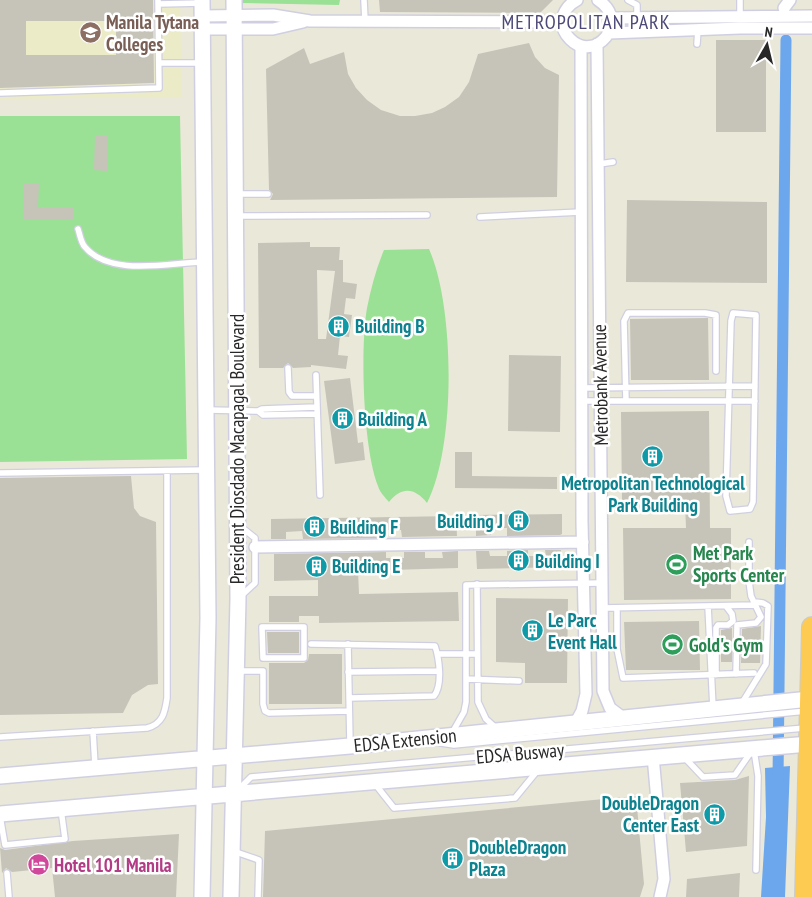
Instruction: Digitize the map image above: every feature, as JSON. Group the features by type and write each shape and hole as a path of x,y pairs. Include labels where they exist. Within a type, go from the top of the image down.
{"highway":[{"path":"805,897 809,814 805,721 812,652 812,627"}],"main road":[{"name":"President Diosdado Macapagal Boulevard","path":"231,897 238,599 234,0"},
{"name":"President Diosdado Macapagal Boulevard","path":"202,12 208,618 202,897"},
{"name":"EDSA Extension","path":"0,776 350,746 740,704 805,721"},
{"name":"EDSA Extension","path":"0,814 682,754 757,743 805,721"}],"street":[{"path":"577,0 567,8 562,22 568,37 581,46 598,44 609,33 612,18 609,11 598,0"},
{"path":"202,12 234,22 273,15 310,20 562,22"},
{"path":"609,33 698,30 766,17 812,16"},
{"path":"612,18 698,17 766,29 812,28"},
{"path":"766,17 766,29"},
{"name":"Metrobank Avenue","path":"598,44 603,691 610,708 622,717"},
{"name":"Metrobank Avenue","path":"576,722 582,711 586,694 583,542 581,46"},
{"path":"255,547 583,542"},
{"path":"653,756 664,879 660,897"}],"lane":[{"path":"364,0 365,21"},
{"path":"628,0 636,5 637,32"},
{"path":"740,0 740,23"},
{"path":"0,93 158,88 158,2 202,12"},
{"path":"697,44 698,17"},
{"path":"159,63 202,63"},
{"path":"599,164 613,162"},
{"path":"235,194 268,194"},
{"path":"480,217 581,212"},
{"path":"235,216 427,215"},
{"path":"78,229 84,246 109,264 133,267 204,262"},
{"path":"626,401 624,321 628,313 705,312 716,315 716,371"},
{"path":"733,313 756,316 753,502 750,509 736,511 730,510 727,507 726,496 729,387 731,321 733,313"},
{"path":"288,368 289,392 292,396 315,396"},
{"path":"316,376 315,396 320,495"},
{"path":"582,388 755,386"},
{"path":"582,401 755,401"},
{"path":"206,410 258,412 263,415 316,411"},
{"path":"0,473 206,470"},
{"path":"0,737 147,728 158,723 165,710 166,698 167,471"},
{"path":"236,523 255,538 255,583 238,599"},
{"path":"736,674 737,626 738,624 756,623 760,620 760,614 755,604 749,581 749,542"},
{"path":"451,735 464,712 466,585 602,583"},
{"path":"477,584 478,702 480,711 499,730"},
{"path":"602,608 726,606 763,603 768,606 766,664 740,704"},
{"path":"708,606 714,675"},
{"path":"713,708 716,628 718,625 728,625 733,620 732,614 726,606"},
{"path":"617,608 616,649 623,678 754,673"},
{"path":"304,626 304,658 263,658 262,627 304,626"},
{"path":"311,644 434,644 438,654 439,670 437,692 434,696 349,698"},
{"path":"348,644 350,746"},
{"path":"438,654 477,654"},
{"path":"348,672 439,670"},
{"path":"236,671 263,671 263,704 265,711 268,713 349,711"},
{"path":"466,679 519,681"},
{"name":"EDSA Busway","path":"411,739 454,745 759,709"},
{"path":"93,731 95,768"},
{"path":"682,754 703,778 735,775 757,743"},
{"path":"756,870 757,743"},
{"name":"EDSA Busway","path":"234,793 251,777 757,743"},
{"path":"372,781 394,808 497,800 515,798 541,766"},
{"path":"0,814 5,846 65,839 61,808"},
{"path":"233,851 259,860 258,897"},
{"path":"7,873 10,897"}],"shaded area":[{"name":"Manila Tytana Colleges","path":"0,0 180,0 182,97 0,99"}],"green space":[{"path":"242,0 340,0 339,5 241,3"},
{"path":"0,116 180,116 187,459 0,462"},
{"path":"429,249 438,274 444,305 447,340 449,377 443,448 436,478 427,503 418,494 408,491 399,493 389,502 381,493 373,469 366,424 363,372 367,308 384,250"}],"water":[{"path":"790,766 785,897 761,897 766,817 765,768"}],"building":[{"path":"0,0 153,0 154,83 0,88","holes":["26,21 116,21 116,55 26,55"]},
{"path":"379,0 553,0 540,13 380,12"},
{"path":"716,40 766,40 766,132 716,132"},
{"path":"529,43 535,57 545,68 559,75 557,197 270,200 273,194 269,190 266,69 304,48 310,64 344,52 348,74 356,88 367,100 381,110 400,116 415,116 432,113 459,97 469,82 478,54"},
{"path":"95,135 107,135 107,171 94,170"},
{"path":"24,183 39,183 38,207 74,208 74,220 24,219"},
{"path":"627,200 767,202 767,283 626,282"},
{"path":"310,242 310,247 340,247 339,260 343,260 343,282 357,284 355,299 346,298 344,314 352,315 349,337 340,336 338,355 348,356 346,369 311,365 311,367 293,368 288,363 283,368 259,368 258,243","holes":["317,270 335,271 326,339 318,339"]},
{"path":"708,318 709,380 631,380 630,319"},
{"path":"509,355 561,356 560,432 508,431"},
{"name":"Building A","path":"350,378 358,443 363,442 365,460 335,464 324,381"},
{"path":"709,411 710,528 731,528 731,599 624,600 623,528 686,528 685,502 622,503 621,412"},
{"path":"455,452 472,452 472,476 557,477 557,489 455,488"},
{"path":"131,476 134,508 140,516 156,522 158,684 148,685 132,695 123,713 0,715 0,478"},
{"name":"Building J","path":"562,514 562,534 560,535 507,536 507,528 491,528 491,535 476,536 476,515"},
{"path":"456,516 457,536 402,537 401,530 385,530 385,538 303,539 302,531 286,532 286,539 271,539 271,519"},
{"name":"Building I","path":"528,550 528,556 546,556 545,550 561,550 561,567 477,569 476,551 489,551 490,556 507,556 507,551"},
{"path":"458,551 458,568 358,571 359,594 458,592 459,621 319,623 319,616 299,616 299,622 269,622 269,596 318,596 318,580 274,581 274,554 386,552 386,558 404,558 404,552 425,552 425,558 443,558 442,552"},
{"name":"Le Parc Event Hall","path":"496,598 568,599 567,683 525,683 525,663 496,662"},
{"path":"699,621 700,670 626,670 624,622"},
{"path":"761,626 760,663 741,663 742,629"},
{"path":"732,628 732,662 721,662 721,630"},
{"path":"267,632 299,632 299,653 268,653"},
{"path":"309,654 342,654 342,704 269,704 269,663 304,663 308,660"},
{"name":"DoubleDragon Center East","path":"749,776 747,846 686,852 680,783 735,780"},
{"name":"DoubleDragon Plaza","path":"636,796 644,884 640,897 263,897 265,831"},
{"path":"179,834 176,897 55,897 52,868 12,872 6,868 2,873 0,848 5,850 73,841"},
{"path":"740,873 739,897 686,897 687,879"}],"waterway":[{"path":"778,780 786,40"}],"place":[{"name":"Manila Tytana Colleges","path":"90,33"},
{"name":"Building B","path":"339,326"},
{"name":"Building A","path":"342,419"},
{"name":"Metropolitan Technological Park Building","path":"653,457"},
{"name":"Building J","path":"519,521"},
{"name":"Building F","path":"314,527"},
{"name":"Building I","path":"519,561"},
{"name":"Met Park Sports Center","path":"677,564"},
{"name":"Building E","path":"316,566"},
{"name":"Le Parc Event Hall","path":"532,631"},
{"name":"Gold's Gym","path":"673,645"},
{"name":"DoubleDragon Center East","path":"715,814"},
{"name":"DoubleDragon Plaza","path":"453,858"},
{"name":"Hotel 101 Manila","path":"38,865"}],"district":[{"name":"METROPOLITAN PARK","path":"586,22"}]}
